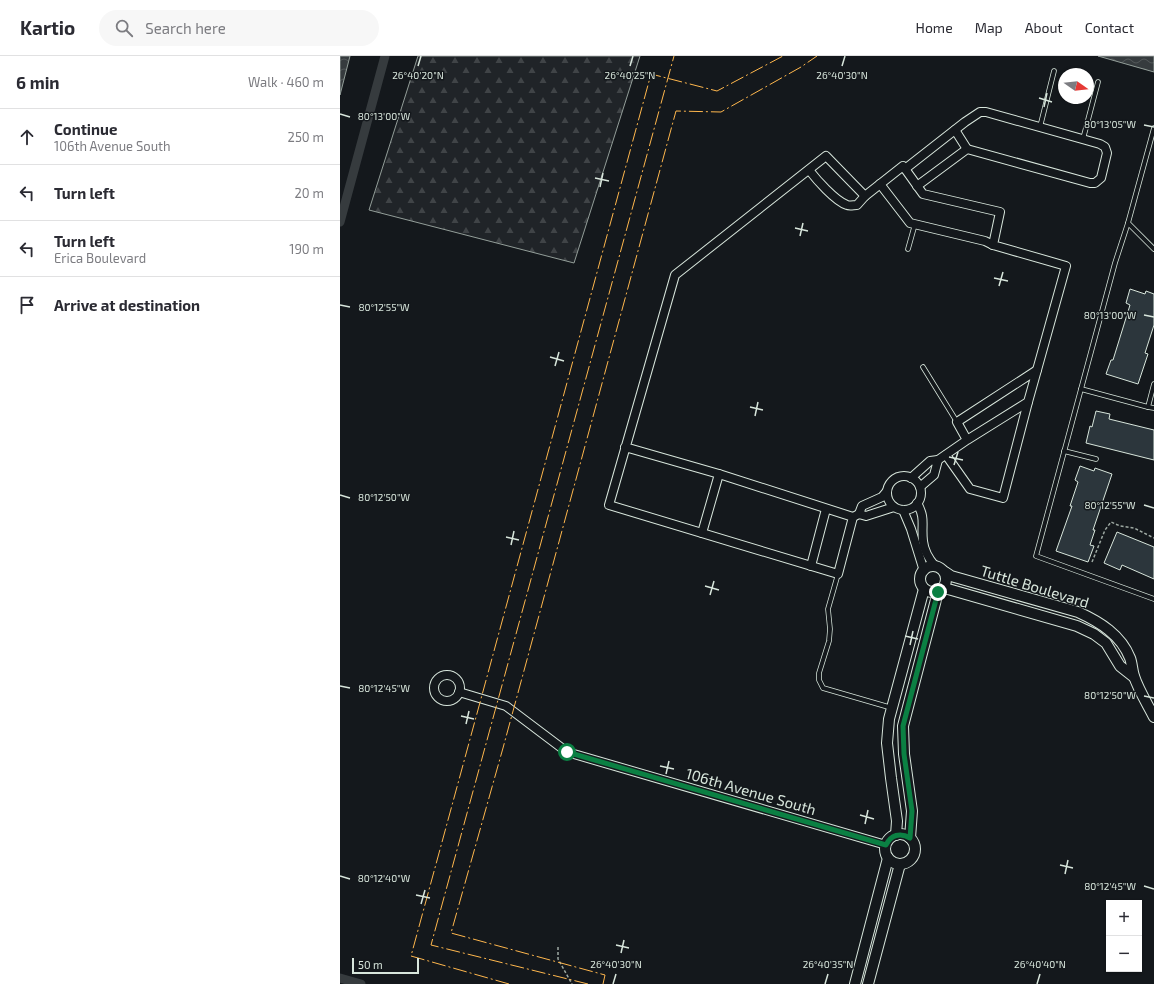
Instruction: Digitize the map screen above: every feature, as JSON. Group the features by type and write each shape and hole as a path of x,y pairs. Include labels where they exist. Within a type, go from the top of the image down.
{"street":[{"path":"905,169 955,130 980,112 986,112 1100,144 1105,147 1106,153 1100,178 1095,183 1090,184 967,149 955,130"},
{"path":"917,186 967,149"},
{"path":"865,196 826,156 675,275 609,506 838,574 856,516 862,506 882,496 887,491 892,481 902,476 911,478 917,482 921,493 917,503 908,509 903,510 894,507 889,501 887,491"},
{"path":"809,170 835,197 847,205 856,205 903,166 923,194 1000,212 993,245"},
{"path":"880,184 910,223 985,241 993,245 1066,266 1003,498 970,489 946,455"},
{"path":"967,440 957,422 1037,370"},
{"path":"911,478 930,461 938,460 1028,402"},
{"path":"625,447 719,474 826,509 856,516 866,516 894,507"},
{"path":"920,487 934,475 938,460"},
{"path":"702,533 719,474"},
{"path":"910,838 912,811 904,754 903,726 940,590 947,581 945,572 935,566 928,558 923,540 924,526 921,511 917,503"},
{"path":"810,566 826,509"},
{"path":"903,510 911,529 924,571"},
{"path":"935,566 929,567 924,571 920,576 920,581 924,589 930,592 940,590"},
{"name":"Tuttle Boulevard","path":"945,572 951,576 1078,612 1098,622 1123,644 1131,659 1134,677 1154,717"},
{"path":"896,835 897,821 887,743 889,719 924,589"},
{"name":"Tuttle Boulevard","path":"940,590 1005,605 1077,626 1094,634 1106,643 1120,666 1134,677"},
{"name":"106th Avenue South","path":"459,692 506,706 567,752 886,845"},
{"path":"901,834 910,838 913,842 915,852 910,861 896,864 888,858 885,850 891,837 901,834"},
{"path":"855,984 888,858"},
{"path":"868,984 900,864"}],"lane":[{"path":"1040,127 1054,71"},
{"path":"1083,140 1098,82"},
{"path":"1154,128 1113,271 1036,556 1154,599"},
{"path":"1128,223 1154,249"},
{"path":"908,250 915,224"},
{"path":"923,367 957,422"},
{"path":"1148,407 1154,384"},
{"path":"1081,389 1154,408"},
{"path":"1064,451 1096,459"},
{"path":"838,574 828,610 830,629 829,641 819,673 819,680 823,688 892,708"}],"path":[{"path":"1092,562 1105,530 1111,522 1120,526 1134,528 1154,538"},
{"path":"558,947 558,959 572,984"}],"green space":[{"path":"418,56 640,56 574,263 369,210"}],"water":[{"path":"340,56 350,56 340,95"},
{"path":"1098,56 1154,56 1154,72"}],"building":[{"path":"1130,289 1145,294 1146,291 1154,294 1154,325 1145,353 1148,354 1138,384 1106,374 1111,360 1113,360 1130,305 1126,303"},
{"path":"1096,411 1110,414 1109,419 1154,430 1154,460 1086,443 1090,426 1092,427"},
{"path":"1080,466 1094,471 1095,468 1112,474 1093,530 1095,530 1090,545 1094,546 1088,562 1056,551 1072,506 1070,506 1078,482 1075,480"},
{"path":"1117,532 1154,547 1154,579 1122,565 1120,570 1104,563"}],"waterway":[{"path":"340,222 385,56"},
{"path":"340,978 361,984"}],"power":[{"path":"588,984 431,945 674,56"},
{"path":"509,984 411,956 651,74 717,91 783,56"},
{"path":"603,984 605,975 451,933 503,748 676,111 721,112 801,67 817,56"}],"route":[{"path":"567,752 886,845 891,837 896,835 901,834 910,838 912,811 904,754 903,726 938,592"}]}
